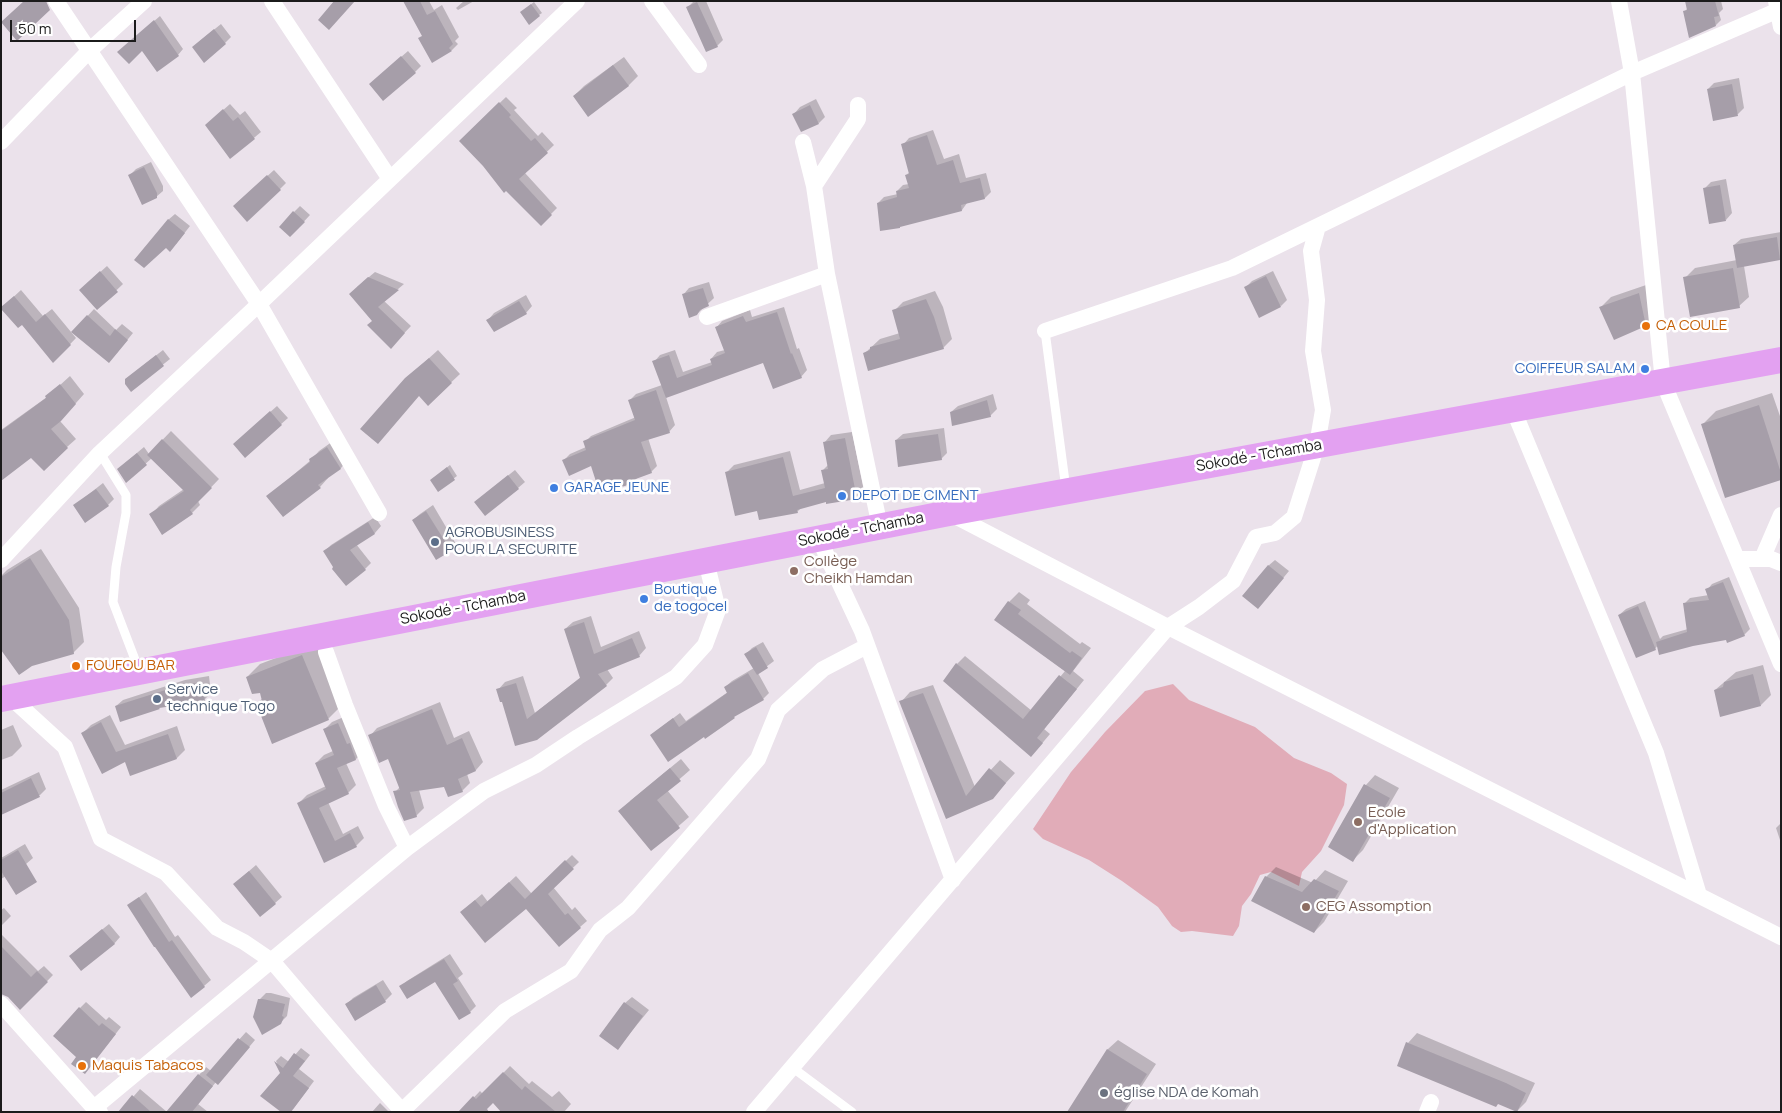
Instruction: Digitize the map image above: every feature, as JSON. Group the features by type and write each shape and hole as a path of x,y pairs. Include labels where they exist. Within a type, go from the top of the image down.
{"main road":[{"name":"Sokodé - Tchamba","path":"4,695 140,672 949,513 1781,360"}],"street":[{"path":"56,1 259,304 379,513"},
{"path":"1,142 90,50 144,1"},
{"path":"272,1 390,179"},
{"path":"1,560 100,453 577,1"},
{"path":"652,1 699,65"},
{"path":"1619,1 1632,73 1663,382 1781,664"},
{"path":"1045,331 1225,271 1632,73 1779,12"},
{"path":"814,186 858,120 858,105"},
{"path":"803,142 814,186 827,274 880,527"},
{"path":"754,1112 1168,627 1232,581 1256,537 1275,533 1294,517 1317,445 1323,410 1313,350 1317,300 1311,251 1318,226"},
{"path":"707,317 827,274"},
{"path":"1514,409 1656,753 1699,895"},
{"path":"949,513 1168,627 1781,937"},
{"path":"1762,559 1781,515"},
{"path":"819,538 867,646 953,880"},
{"path":"1737,559 1771,559 1781,563"},
{"path":"1,1004 98,1110 407,848 484,791 536,765 676,677 705,645 718,610 706,560"},
{"path":"4,695 65,747 101,839 166,874 217,928 244,942 272,961 402,1111 505,1011 570,971 600,930 628,908 758,759 778,710 823,669 867,646"},
{"path":"326,652 386,806 407,848"}],"lane":[{"path":"1045,331 1066,491"},
{"path":"100,453 126,495 126,513 116,567 113,602 140,672"},
{"path":"793,1068 852,1112"}],"shaded area":[{"path":"1173,684 1189,700 1255,727 1294,758 1331,773 1347,784 1344,805 1321,851 1302,872 1299,886 1271,872 1260,875 1251,894 1242,906 1239,926 1233,936 1192,931 1181,932 1172,926 1158,907 1122,881 1089,860 1043,839 1033,829 1071,772 1105,732 1145,691"}],"building":[{"path":"24,1 46,1 50,10 17,41 1,22"},
{"path":"334,1 355,1 329,30 318,20"},
{"path":"403,1 420,1 427,15 435,11 453,44 449,48 452,51 432,63 418,38 422,36"},
{"path":"1685,1 1715,1 1719,16 1714,17 1716,26 1689,38 1683,11 1687,10"},
{"path":"697,2 718,47 706,52 686,7"},
{"path":"531,4 540,16 529,25 520,12"},
{"path":"154,20 179,56 157,72 142,51 129,64 117,52"},
{"path":"214,29 226,44 204,63 192,47"},
{"path":"401,56 416,73 383,101 369,84"},
{"path":"613,65 629,86 588,117 573,96"},
{"path":"1732,84 1738,116 1713,121 1707,89"},
{"path":"499,102 511,115 509,117 531,141 535,138 548,153 519,179 552,215 541,226 506,191 504,193 483,166 459,141"},
{"path":"810,105 819,124 801,132 792,114"},
{"path":"223,109 233,121 238,117 255,139 230,159 205,125"},
{"path":"927,135 937,165 953,160 960,183 980,178 985,199 961,205 962,211 900,228 880,231 877,203 897,197 896,191 909,188 905,175 909,174 901,144"},
{"path":"144,167 157,193 157,198 142,205 128,175"},
{"path":"267,175 281,190 247,222 233,206"},
{"path":"1720,185 1726,221 1709,224 1703,188"},
{"path":"293,211 305,222 290,237 279,227"},
{"path":"168,219 185,233 170,252 166,248 144,268 134,260"},
{"path":"1777,237 1780,260 1737,268 1733,245"},
{"path":"1733,268 1740,308 1690,317 1683,277"},
{"path":"100,271 118,292 97,310 79,290"},
{"path":"1266,276 1281,307 1259,318 1244,287"},
{"path":"368,277 399,290 378,307 405,333 391,349 367,325 372,321 349,294"},
{"path":"703,288 709,306 700,310 697,315 689,318 682,294"},
{"path":"1639,293 1646,326 1614,340 1599,307"},
{"path":"14,296 36,322 45,314 71,345 53,363 22,325 18,328 1,309"},
{"path":"926,299 944,349 868,371 863,353 870,350 870,347 900,339 892,310"},
{"path":"519,301 527,314 494,332 486,320"},
{"path":"777,312 791,354 802,378 773,389 763,363 666,398 652,361 669,355 677,378 712,365 710,359 725,353 715,327 743,316 746,322"},
{"path":"87,315 110,336 115,329 128,340 109,363 71,332"},
{"path":"156,355 164,366 131,392 125,384 125,379"},
{"path":"429,358 452,383 428,406 419,396 378,444 360,429 405,378"},
{"path":"60,384 76,404 51,429 68,448 44,471 31,458 1,481 1,431 46,398 45,396"},
{"path":"656,390 670,433 641,442 652,473 633,480 634,483 600,494 591,466 569,476 562,460 586,450 583,441 635,420 628,400"},
{"path":"987,400 991,417 952,426 950,412"},
{"path":"1759,405 1781,473 1781,480 1725,498 1701,424"},
{"path":"270,411 282,425 245,458 233,444"},
{"path":"938,434 942,460 898,467 895,440"},
{"path":"845,438 857,499 826,504 826,502 797,510 798,513 759,520 757,511 735,516 725,472 783,457 793,496 825,488 821,470 828,469 823,442"},
{"path":"162,439 212,488 190,510 193,514 162,535 149,514 184,491 147,455"},
{"path":"327,447 341,469 318,485 321,488 283,517 266,496 310,462 309,459"},
{"path":"137,453 147,465 126,483 117,469"},
{"path":"447,467 455,480 438,492 430,480"},
{"path":"508,475 519,489 485,516 474,502"},
{"path":"96,489 109,506 85,523 73,505"},
{"path":"426,511 451,551 436,560 412,520"},
{"path":"368,522 375,534 350,550 366,570 346,586 332,569 333,567 323,551"},
{"path":"30,558 69,620 74,654 32,666 19,675 1,650 1,577"},
{"path":"1268,565 1284,578 1258,609 1242,596"},
{"path":"1723,582 1745,636 1727,643 1726,640 1659,655 1656,642 1687,632 1683,603 1709,600 1705,589"},
{"path":"1008,601 1021,610 1018,614 1070,653 1072,651 1082,658 1070,675 994,620"},
{"path":"1638,606 1656,650 1636,658 1618,615"},
{"path":"584,622 594,654 632,638 640,657 598,674 607,686 537,740 515,746 502,702 500,702 496,689 516,683 527,719 580,678 564,629"},
{"path":"756,647 768,668 757,675 744,654"},
{"path":"302,655 329,720 272,744 256,703 262,701 260,693 252,694 246,677"},
{"path":"956,663 1023,719 1059,675 1077,689 1037,738 1043,743 1031,757 943,681"},
{"path":"748,673 764,700 734,717 705,739 704,737 668,762 650,735 673,718 679,727 727,693 724,687"},
{"path":"1753,674 1761,706 1720,717 1714,690 1723,687 1724,682"},
{"path":"202,682 205,701 159,708 120,722 115,706 178,686"},
{"path":"923,693 966,796 989,768 1006,783 993,799 946,819 899,701"},
{"path":"432,709 447,745 462,738 476,771 458,779 463,792 448,797 444,787 410,792 417,817 404,821 393,791 400,790 388,759 379,763 368,735"},
{"path":"101,722 116,752 168,734 177,759 130,776 125,762 102,774 81,733"},
{"path":"338,723 347,744 350,743 356,760 337,768 349,794 319,808 335,841 350,833 357,847 324,863 297,803 326,789 315,763 334,755 323,729"},
{"path":"670,768 681,781 657,800 680,828 651,851 618,811"},
{"path":"31,778 40,797 1,815 1,793"},
{"path":"1364,784 1390,798 1353,862 1328,847"},
{"path":"18,850 37,882 16,895 1,871 1,860"},
{"path":"565,860 574,869 548,894 565,915 568,913 581,928 559,947 526,909 485,943 460,912 475,900 481,907 509,882 525,899"},
{"path":"249,871 276,904 260,917 233,884"},
{"path":"1265,876 1302,892 1314,879 1339,891 1314,933 1251,901"},
{"path":"139,897 169,942 172,940 205,987 191,998 154,947 127,905"},
{"path":"102,929 115,944 81,971 69,956"},
{"path":"1,946 31,977 37,971 48,982 20,1010 8,997 1,994"},
{"path":"444,959 458,981 453,984 471,1013 459,1020 435,982 407,999 399,986"},
{"path":"376,985 386,1002 355,1021 345,1004"},
{"path":"258,999 285,1004 282,1016 284,1017 281,1024 262,1035 253,1017"},
{"path":"624,1002 643,1016 618,1050 599,1036"},
{"path":"79,1007 99,1026 102,1023 116,1034 85,1074 71,1064 76,1057 53,1036"},
{"path":"238,1038 250,1047 218,1085 206,1075"},
{"path":"1406,1042 1526,1093 1517,1112 1498,1104 1496,1107 1397,1066"},
{"path":"1107,1049 1147,1074 1123,1112 1067,1112"},
{"path":"294,1053 305,1061 293,1076 309,1088 291,1112 281,1112 260,1096 280,1073 274,1061 283,1068"},
{"path":"503,1072 522,1090 525,1086 556,1112 501,1112 493,1103 487,1109 489,1112 458,1112 473,1096 476,1099"},
{"path":"198,1074 213,1086 192,1112 166,1112"},
{"path":"132,1095 151,1112 118,1112"}],"place":[{"name":"CA COULE","path":"1646,326"},
{"name":"COIFFEUR SALAM","path":"1645,369"},
{"name":"GARAGE JEUNE","path":"554,488"},
{"name":"DEPOT DE CIMENT","path":"842,496"},
{"name":"AGROBUSINESS POUR LA SECURITE","path":"435,542"},
{"name":"Collège Cheikh Hamdan","path":"794,571"},
{"name":"Boutique de togocel","path":"644,599"},
{"name":"FOUFOU BAR","path":"76,666"},
{"name":"Service technique Togo","path":"157,699"},
{"name":"Ecole d'Application","path":"1358,822"},
{"name":"CEG Assomption","path":"1306,907"},
{"name":"Maquis Tabacos","path":"82,1066"},
{"name":"église NDA de Komah","path":"1104,1093"}]}
